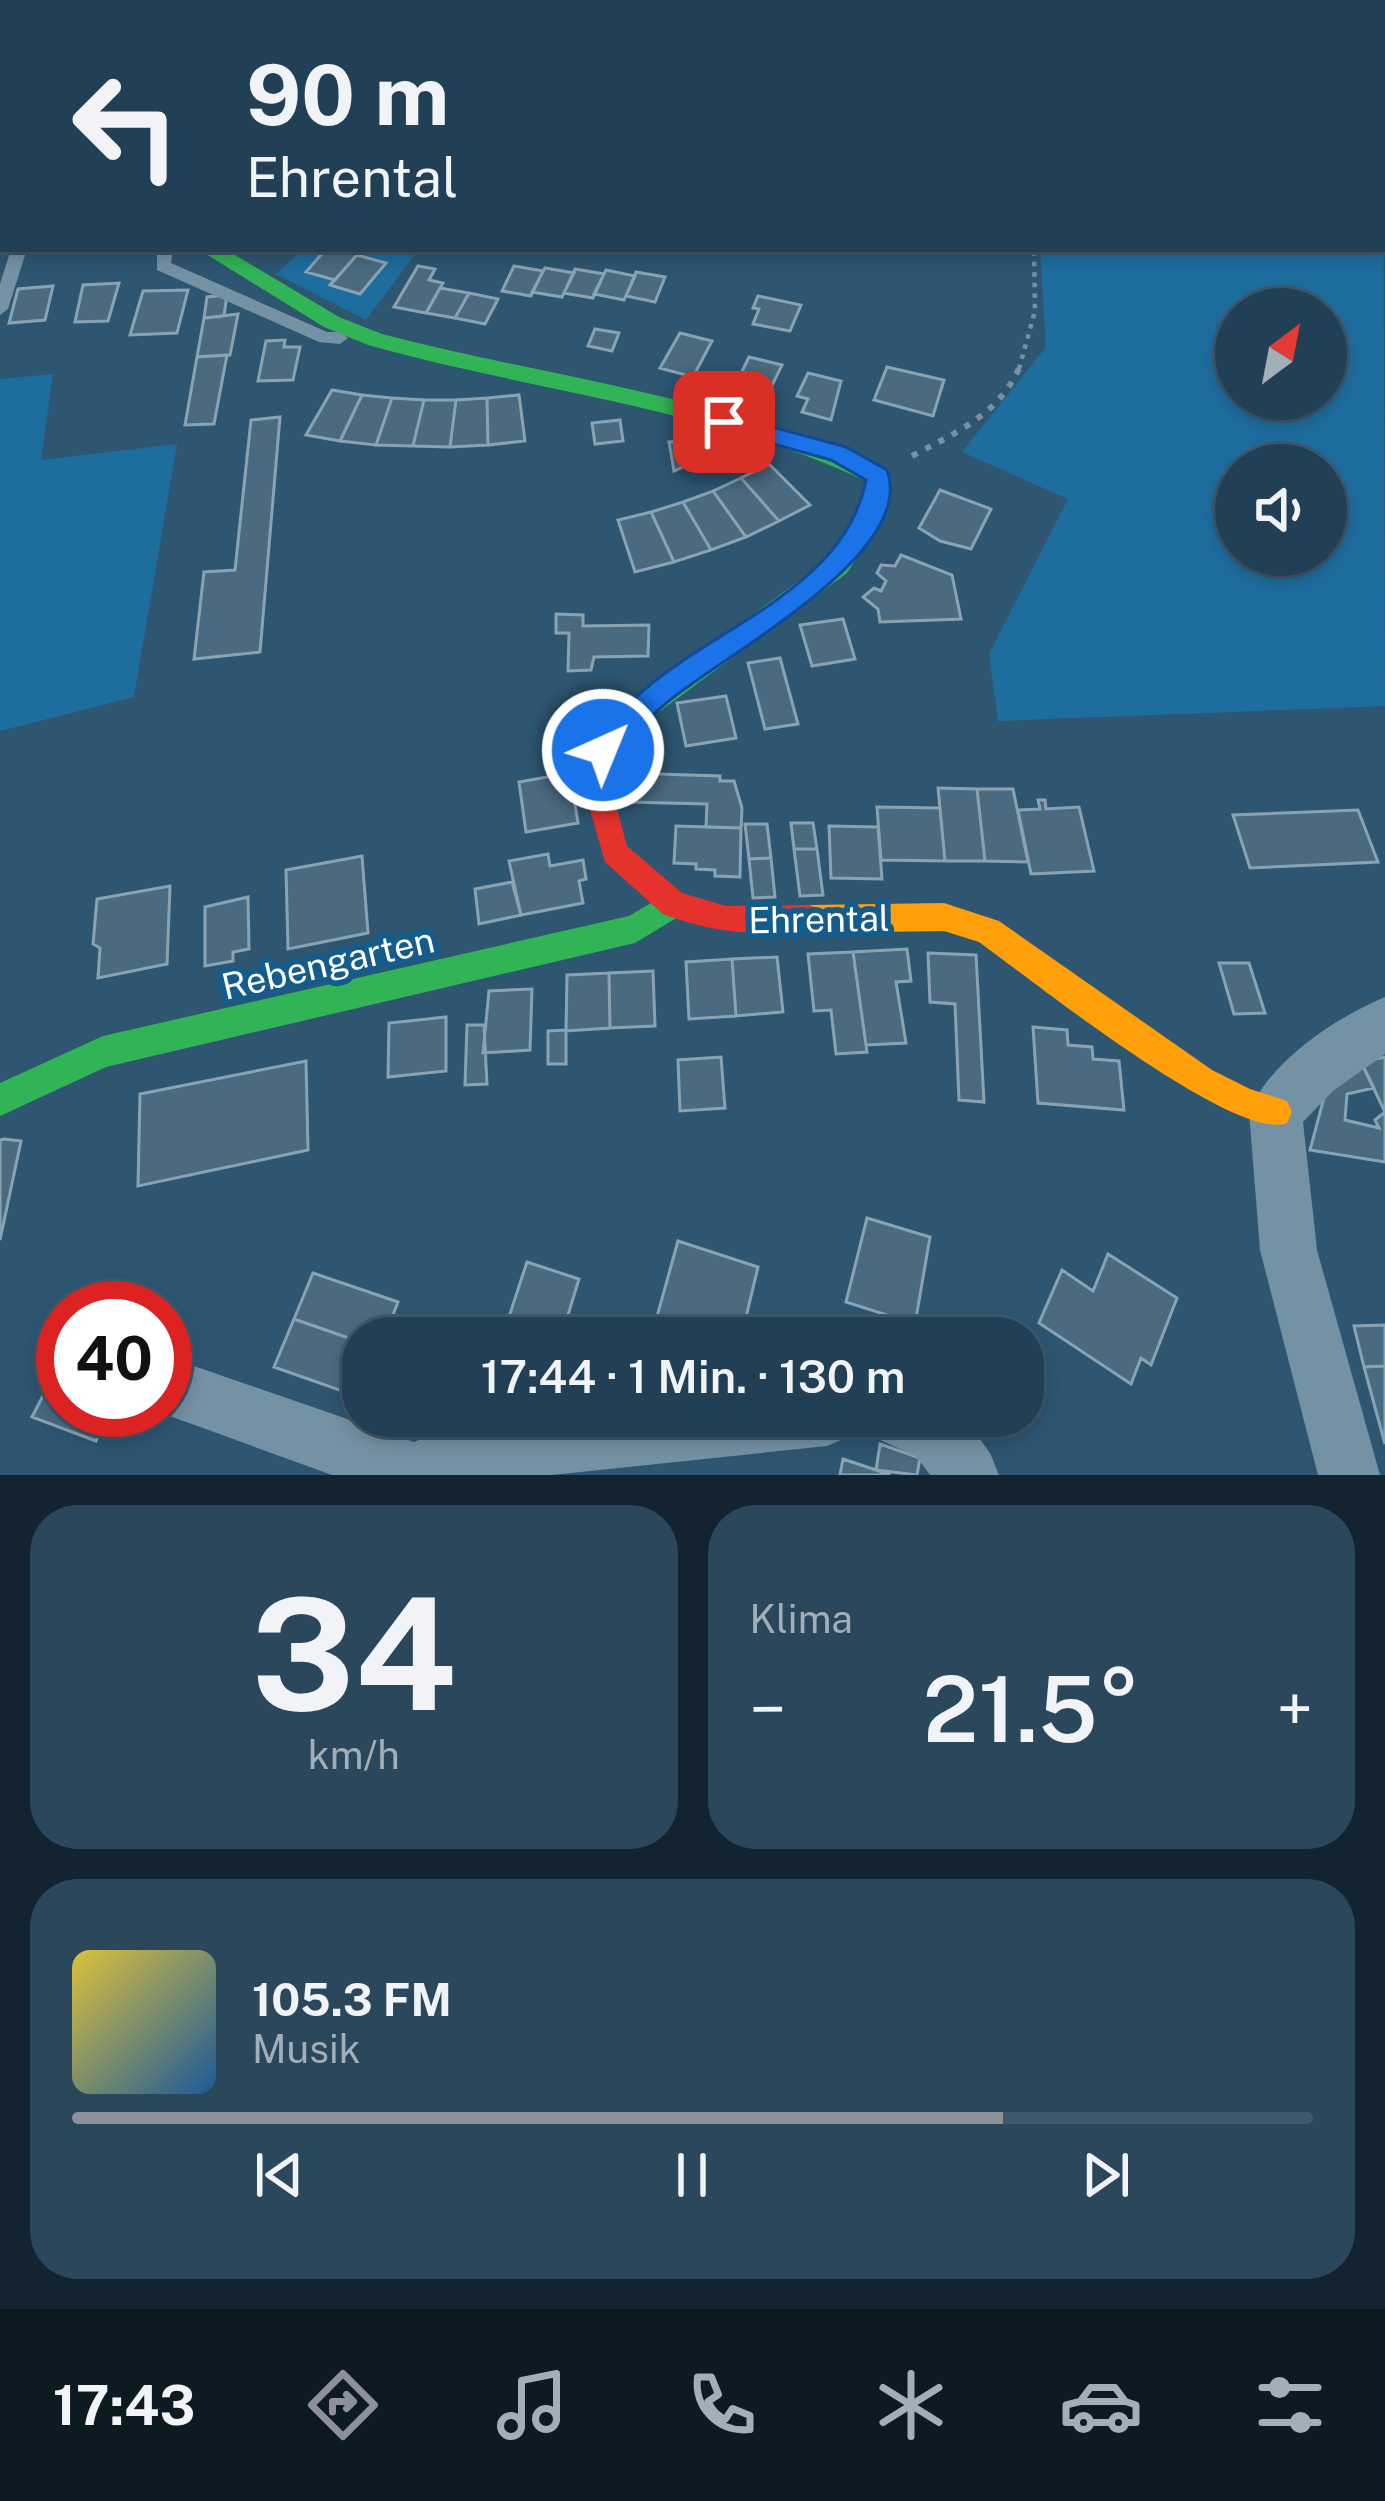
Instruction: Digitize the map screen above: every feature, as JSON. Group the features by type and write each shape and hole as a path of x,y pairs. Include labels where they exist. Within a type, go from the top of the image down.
{"street":[{"path":"217,252 231,257 302,310 371,339 767,433 838,453 878,476"},
{"name":"Ehrental","path":"878,476 872,514 838,566 654,697 603,750 595,775 615,853 673,904 725,920 944,917 988,932 1201,1082 1246,1104 1276,1112"},
{"name":"Rebengarten","path":"0,1100 103,1052 635,929 673,904"},
{"path":"1349,1475 1290,1267 1274,1166 1276,1112 1314,1072 1385,1023"},
{"path":"192,1395 411,1473 457,1454 623,1437"},
{"path":"940,1437 968,1475"}],"lane":[{"path":"0,309 18,252"},
{"path":"165,252 163,266 325,338 371,339"}],"path":[{"path":"878,476 993,408 1026,354 1040,279 1033,252"}],"shaded area":[{"path":"300,252 417,252 366,320 276,274"},
{"path":"1040,252 1384,252 1385,706 998,721 989,654 1068,499 962,452 1046,347"},
{"path":"53,374 41,460 177,444 134,697 0,731 0,379"}],"building":[{"path":"323,252 359,252 335,280 306,272"},
{"path":"357,255 386,263 360,294 330,285"},
{"path":"418,266 435,269 429,280 443,283 426,313 394,307"},
{"path":"514,266 543,271 531,296 502,291"},
{"path":"545,268 574,273 562,297 532,292"},
{"path":"575,269 604,274 593,298 564,293"},
{"path":"606,270 635,276 624,300 594,294"},
{"path":"636,272 665,277 655,302 626,296"},
{"path":"119,283 108,321 75,322 83,285"},
{"path":"53,286 45,320 9,323 18,289"},
{"path":"440,288 469,293 455,318 426,313"},
{"path":"188,290 177,333 130,335 143,291"},
{"path":"469,293 498,299 485,324 455,318"},
{"path":"227,295 224,316 204,318 207,297"},
{"path":"758,296 801,305 790,331 753,324"},
{"path":"238,314 230,355 197,357 204,318"},
{"path":"595,329 619,333 612,351 588,346"},
{"path":"680,333 712,341 693,377 660,368"},
{"path":"285,340 284,347 300,347 293,380 258,381 266,341"},
{"path":"227,355 214,424 185,425 197,357"},
{"path":"749,357 782,365 764,402 731,394"},
{"path":"887,367 944,380 933,416 874,400"},
{"path":"808,373 841,381 831,420 802,412 808,399 797,396"},
{"path":"332,390 362,395 340,441 306,435"},
{"path":"362,395 392,398 376,445 340,441"},
{"path":"519,395 525,441 488,445 487,398"},
{"path":"392,398 424,400 413,446 376,445"},
{"path":"487,398 488,445 450,447 456,400"},
{"path":"424,400 456,400 450,447 413,446"},
{"path":"280,417 260,652 194,659 204,572 235,570 251,420"},
{"path":"620,420 623,441 595,444 592,423"},
{"path":"686,441 689,464 674,471 669,442"},
{"path":"769,464 810,505 779,521 741,478"},
{"path":"741,478 779,521 746,537 713,491"},
{"path":"940,490 991,509 971,549 940,541 919,528"},
{"path":"713,491 746,537 711,550 683,502"},
{"path":"683,502 711,550 674,562 651,512"},
{"path":"651,512 674,562 635,572 618,520"},
{"path":"901,555 952,575 961,619 880,622 878,609 863,597 874,588 881,591 886,581 877,573 881,565 895,566"},
{"path":"556,614 583,615 583,626 649,625 648,656 594,657 591,670 568,671 569,633 556,633"},
{"path":"843,619 855,659 812,666 800,625"},
{"path":"780,658 798,724 765,729 748,663"},
{"path":"726,696 736,738 686,746 677,703"},
{"path":"570,773 578,823 526,832 519,782"},
{"path":"626,773 720,776 720,781 734,781 742,808 741,828 706,827 707,804 627,802"},
{"path":"938,788 977,789 985,861 945,861"},
{"path":"977,789 1013,789 1028,862 985,861"},
{"path":"1038,800 1045,800 1046,809 1079,807 1094,871 1031,874 1018,810 1040,809"},
{"path":"877,807 940,808 945,861 881,860"},
{"path":"1358,810 1378,862 1250,868 1233,815"},
{"path":"791,823 813,823 817,849 794,849"},
{"path":"745,824 767,824 771,858 749,859"},
{"path":"676,826 741,828 740,877 715,876 715,870 674,863"},
{"path":"829,826 878,827 882,879 831,878"},
{"path":"794,849 817,849 823,895 800,896"},
{"path":"548,854 550,866 583,860 586,879 579,881 583,903 521,915 509,861"},
{"path":"362,856 368,933 288,949 286,870"},
{"path":"771,858 775,897 753,898 749,859"},
{"path":"512,882 521,915 479,924 475,889"},
{"path":"170,886 167,964 98,978 100,948 93,944 97,899"},
{"path":"248,897 249,949 233,952 233,961 205,966 205,907"},
{"path":"907,949 911,981 896,982 906,1043 866,1045 853,952"},
{"path":"853,952 867,1052 836,1054 831,1010 814,1011 808,954"},
{"path":"928,953 976,955 984,1102 959,1100 955,1004 930,1002"},
{"path":"777,957 783,1012 736,1016 732,959"},
{"path":"732,959 736,1016 689,1019 686,962"},
{"path":"1219,963 1249,963 1265,1013 1234,1014"},
{"path":"653,971 655,1026 610,1028 609,973"},
{"path":"609,973 610,1028 566,1031 567,975"},
{"path":"532,989 530,1050 483,1053 489,991"},
{"path":"446,1017 446,1071 388,1077 389,1023"},
{"path":"467,1025 484,1025 487,1084 465,1085"},
{"path":"1033,1027 1067,1030 1068,1045 1092,1047 1093,1059 1119,1061 1124,1110 1038,1103"},
{"path":"566,1030 566,1064 548,1064 548,1031"},
{"path":"721,1057 725,1108 680,1111 678,1060"},
{"path":"1385,1057 1385,1112 1361,1062"},
{"path":"306,1061 308,1150 138,1186 140,1094"},
{"path":"1361,1062 1374,1088 1347,1094 1345,1120 1379,1128 1375,1120 1385,1112 1385,1162 1310,1150 1326,1090"},
{"path":"0,1140 21,1141 0,1240"},
{"path":"867,1218 930,1237 916,1317 893,1317 846,1302"},
{"path":"678,1241 758,1267 746,1317 657,1317"},
{"path":"1108,1254 1177,1298 1151,1365 1141,1358 1131,1384 1044,1326 1042,1317 1062,1270 1093,1291"},
{"path":"527,1262 579,1279 567,1317 509,1317"},
{"path":"313,1273 398,1302 392,1317 342,1317 342,1336 294,1319"},
{"path":"294,1319 342,1336 342,1391 274,1367"},
{"path":"1385,1325 1385,1366 1364,1367 1354,1326"},
{"path":"1385,1366 1385,1444 1364,1367"},
{"path":"880,1444 920,1458 917,1475 876,1470"},
{"path":"843,1459 876,1470 890,1475 840,1475"}],"traffic: fast":[{"path":"213,252 332,322 376,340 697,411 821,450 878,477 872,514 838,566 643,709"},
{"path":"0,1100 103,1052 635,929 673,904"}],"traffic: slow":[{"path":"809,919 944,917 988,931 1201,1081 1246,1104 1276,1112"}],"traffic: jam":[{"path":"643,709 603,750 594,775 615,853 673,904 726,920 809,919"}],"route":[{"path":"603,750 654,697 838,566 872,514 878,476 838,453 724,422"}]}
